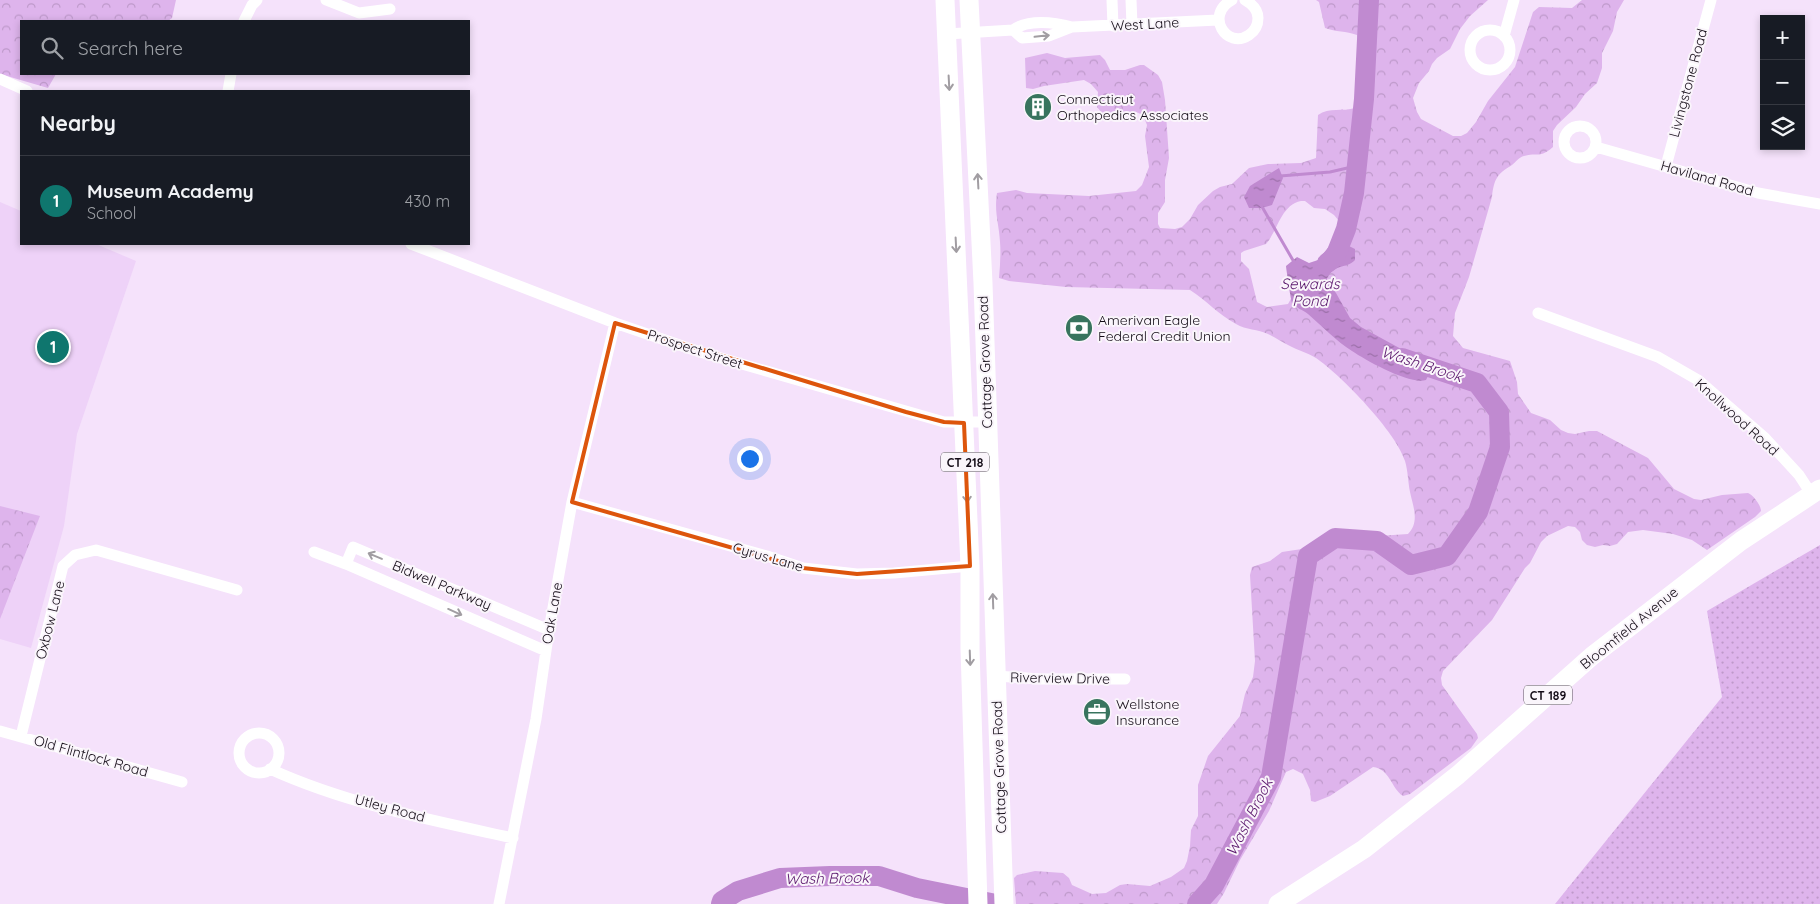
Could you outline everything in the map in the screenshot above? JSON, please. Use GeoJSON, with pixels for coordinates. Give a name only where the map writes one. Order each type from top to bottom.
{"type":"FeatureCollection","features":[{"type":"Feature","properties":{"kind":"main road","name":"Cottage Grove Road"},"geometry":{"type":"LineString","coordinates":[[945,0],[970,566],[970,649],[978,897]]}},
{"type":"Feature","properties":{"kind":"main road","name":"Cottage Grove Road"},"geometry":{"type":"LineString","coordinates":[[969,0],[987,422],[1004,899]]}},
{"type":"Feature","properties":{"kind":"main road","name":"Bloomfield Avenue"},"geometry":{"type":"LineString","coordinates":[[1278,904],[1364,849],[1458,775],[1592,656],[1741,541],[1816,492]]}},
{"type":"Feature","properties":{"kind":"street"},"geometry":{"type":"LineString","coordinates":[[244,20],[252,5],[257,0]]}},
{"type":"Feature","properties":{"kind":"street"},"geometry":{"type":"LineString","coordinates":[[326,0],[359,13],[390,9]]}},
{"type":"Feature","properties":{"kind":"street"},"geometry":{"type":"LineString","coordinates":[[1112,0],[1113,26]]}},
{"type":"Feature","properties":{"kind":"street"},"geometry":{"type":"LineString","coordinates":[[1130,0],[1132,24]]}},
{"type":"Feature","properties":{"kind":"street"},"geometry":{"type":"LineString","coordinates":[[1232,0],[1222,8],[1218,20],[1222,30],[1230,37],[1243,38],[1248,36],[1257,26],[1258,14],[1255,8],[1245,0]]}},
{"type":"Feature","properties":{"kind":"street"},"geometry":{"type":"LineString","coordinates":[[1504,36],[1514,0]]}},
{"type":"Feature","properties":{"kind":"street","name":"Livingstone Road"},"geometry":{"type":"LineString","coordinates":[[1666,166],[1711,0]]}},
{"type":"Feature","properties":{"kind":"street","name":"West Lane"},"geometry":{"type":"LineString","coordinates":[[946,34],[1013,30],[1022,38],[1049,36],[1072,27],[1218,20]]}},
{"type":"Feature","properties":{"kind":"street"},"geometry":{"type":"LineString","coordinates":[[228,90],[231,75]]}},
{"type":"Feature","properties":{"kind":"street"},"geometry":{"type":"LineString","coordinates":[[0,79],[25,90]]}},
{"type":"Feature","properties":{"kind":"street","name":"Haviland Road"},"geometry":{"type":"LineString","coordinates":[[1596,146],[1758,193],[1820,204]]}},
{"type":"Feature","properties":{"kind":"street","name":"Prospect Street"},"geometry":{"type":"LineString","coordinates":[[414,245],[615,323],[700,352],[944,422],[987,422]]}},
{"type":"Feature","properties":{"kind":"street","name":"Knollwood Road"},"geometry":{"type":"LineString","coordinates":[[1538,313],[1658,357],[1698,380],[1765,438],[1816,492]]}},
{"type":"Feature","properties":{"kind":"street","name":"Oak Lane"},"geometry":{"type":"LineString","coordinates":[[498,904],[536,719],[549,630],[572,502],[615,323]]}},
{"type":"Feature","properties":{"kind":"street","name":"Cyrus Lane"},"geometry":{"type":"LineString","coordinates":[[572,502],[767,556],[802,568],[857,574],[894,573],[970,566]]}},
{"type":"Feature","properties":{"kind":"street","name":"Bidwell Parkway"},"geometry":{"type":"LineString","coordinates":[[346,564],[353,547],[549,630]]}},
{"type":"Feature","properties":{"kind":"street","name":"Oxbow Lane"},"geometry":{"type":"LineString","coordinates":[[21,736],[63,566],[75,554],[96,550],[237,590]]}},
{"type":"Feature","properties":{"kind":"street","name":"Bidwell Parkway"},"geometry":{"type":"LineString","coordinates":[[314,552],[346,564],[546,651]]}},
{"type":"Feature","properties":{"kind":"street","name":"Riverview Drive"},"geometry":{"type":"LineString","coordinates":[[996,676],[1040,679],[1125,679]]}},
{"type":"Feature","properties":{"kind":"street","name":"Old Flintlock Road"},"geometry":{"type":"LineString","coordinates":[[0,731],[182,782]]}},
{"type":"Feature","properties":{"kind":"street","name":"Utley Road"},"geometry":{"type":"LineString","coordinates":[[270,769],[295,780],[397,812],[513,838]]}},
{"type":"Feature","properties":{"kind":"highlighted area"},"geometry":{"type":"Polygon","coordinates":[[[615,323],[906,412],[944,422],[964,423],[970,566],[857,574],[803,568],[572,502],[615,323]]]}},
{"type":"Feature","properties":{"kind":"shaded area"},"geometry":{"type":"Polygon","coordinates":[[[0,202],[20,211],[20,245],[98,245],[136,261],[77,434],[64,526],[31,648],[0,639],[0,202]]]}},
{"type":"Feature","properties":{"kind":"green space"},"geometry":{"type":"Polygon","coordinates":[[[0,0],[176,0],[172,18],[169,20],[20,20],[20,75],[55,75],[48,88],[0,74],[0,0]]]}},
{"type":"Feature","properties":{"kind":"green space"},"geometry":{"type":"Polygon","coordinates":[[[1316,0],[1488,0],[1470,16],[1460,29],[1450,49],[1432,64],[1419,83],[1413,98],[1421,119],[1453,136],[1461,136],[1467,133],[1476,122],[1488,101],[1515,67],[1533,12],[1539,7],[1572,8],[1582,0],[1624,0],[1617,12],[1613,31],[1602,53],[1602,68],[1597,83],[1557,125],[1553,131],[1553,147],[1541,154],[1521,157],[1497,178],[1469,277],[1455,313],[1453,336],[1463,348],[1510,361],[1517,382],[1518,394],[1531,413],[1550,420],[1561,430],[1568,433],[1597,431],[1648,458],[1674,489],[1694,499],[1701,500],[1722,495],[1748,493],[1760,506],[1761,511],[1707,550],[1692,540],[1673,534],[1643,530],[1628,532],[1617,544],[1595,547],[1587,545],[1582,540],[1580,532],[1575,527],[1568,526],[1547,536],[1541,542],[1530,563],[1492,620],[1443,671],[1442,685],[1477,734],[1478,738],[1471,748],[1410,794],[1403,796],[1383,771],[1373,767],[1330,796],[1315,802],[1311,801],[1310,790],[1303,774],[1293,769],[1286,772],[1269,811],[1217,904],[1016,904],[1014,878],[1017,875],[1035,871],[1063,873],[1069,878],[1072,885],[1092,894],[1106,893],[1120,885],[1127,884],[1150,886],[1171,877],[1184,868],[1190,846],[1191,830],[1198,816],[1198,785],[1208,756],[1240,716],[1245,694],[1253,677],[1255,661],[1250,575],[1252,567],[1270,561],[1282,552],[1328,545],[1348,534],[1378,536],[1408,534],[1412,529],[1415,519],[1406,465],[1400,449],[1367,405],[1339,377],[1316,358],[1268,334],[1236,324],[1190,290],[1066,287],[1009,281],[999,278],[1000,251],[996,212],[997,193],[1016,190],[1027,193],[1089,196],[1136,191],[1142,185],[1149,167],[1145,136],[1147,125],[1143,115],[1136,112],[1102,113],[1097,107],[1098,92],[1091,84],[1084,80],[1033,89],[1026,88],[1025,58],[1047,53],[1065,58],[1100,55],[1110,70],[1125,70],[1144,65],[1158,75],[1162,82],[1165,100],[1169,158],[1165,180],[1165,202],[1158,213],[1158,224],[1160,228],[1175,229],[1182,227],[1190,219],[1198,205],[1213,191],[1232,184],[1249,168],[1268,164],[1301,163],[1316,158],[1318,115],[1331,110],[1355,108],[1359,59],[1357,35],[1325,28],[1319,2],[1316,0]],[[1305,201],[1294,203],[1289,207],[1266,244],[1241,253],[1241,261],[1249,269],[1257,302],[1267,307],[1288,304],[1310,265],[1334,250],[1344,227],[1334,215],[1325,209],[1314,208],[1305,201]]]}},
{"type":"Feature","properties":{"kind":"green space"},"geometry":{"type":"Polygon","coordinates":[[[0,506],[40,516],[0,619],[0,506]]]}},
{"type":"Feature","properties":{"kind":"green space"},"geometry":{"type":"Polygon","coordinates":[[[1820,545],[1820,904],[1555,904],[1722,697],[1707,611],[1820,545]]]}},
{"type":"Feature","properties":{"kind":"water"},"geometry":{"type":"Polygon","coordinates":[[[1279,168],[1283,178],[1272,205],[1262,208],[1249,208],[1244,197],[1250,186],[1279,168]]]}},
{"type":"Feature","properties":{"kind":"water","name":"Sewards Pond"},"geometry":{"type":"Polygon","coordinates":[[[1335,239],[1355,249],[1355,260],[1348,265],[1334,270],[1327,278],[1327,282],[1336,293],[1350,318],[1361,327],[1424,359],[1430,372],[1426,380],[1419,381],[1400,376],[1352,351],[1292,303],[1286,266],[1297,257],[1309,263],[1318,260],[1335,239]]]}},
{"type":"Feature","properties":{"kind":"waterway","name":"Wash Brook"},"geometry":{"type":"LineString","coordinates":[[1327,263],[1335,257],[1346,229],[1354,193],[1364,99],[1369,0]]}},
{"type":"Feature","properties":{"kind":"waterway"},"geometry":{"type":"LineString","coordinates":[[1280,176],[1330,172],[1356,166]]}},
{"type":"Feature","properties":{"kind":"waterway"},"geometry":{"type":"LineString","coordinates":[[1261,205],[1294,262]]}},
{"type":"Feature","properties":{"kind":"waterway","name":"Wash Brook"},"geometry":{"type":"LineString","coordinates":[[1197,904],[1214,885],[1271,777],[1308,556],[1335,538],[1377,541],[1411,565],[1447,556],[1478,512],[1500,447],[1499,412],[1477,383],[1402,358]]}},
{"type":"Feature","properties":{"kind":"waterway","name":"Wash Brook"},"geometry":{"type":"LineString","coordinates":[[721,904],[722,901],[738,891],[780,878],[830,876],[879,876],[917,888],[996,904]]}},
{"type":"Feature","properties":{"kind":"place","name":"Connecticut Orthopedics Associates"},"geometry":{"type":"Point","coordinates":[1038,107]}},
{"type":"Feature","properties":{"kind":"place","name":"Amerivan Eagle Federal Credit Union"},"geometry":{"type":"Point","coordinates":[1079,328]}},
{"type":"Feature","properties":{"kind":"place","name":"Museum Academy"},"geometry":{"type":"Point","coordinates":[53,347]}},
{"type":"Feature","properties":{"kind":"place","name":"Wellstone Insurance"},"geometry":{"type":"Point","coordinates":[1097,712]}}]}
